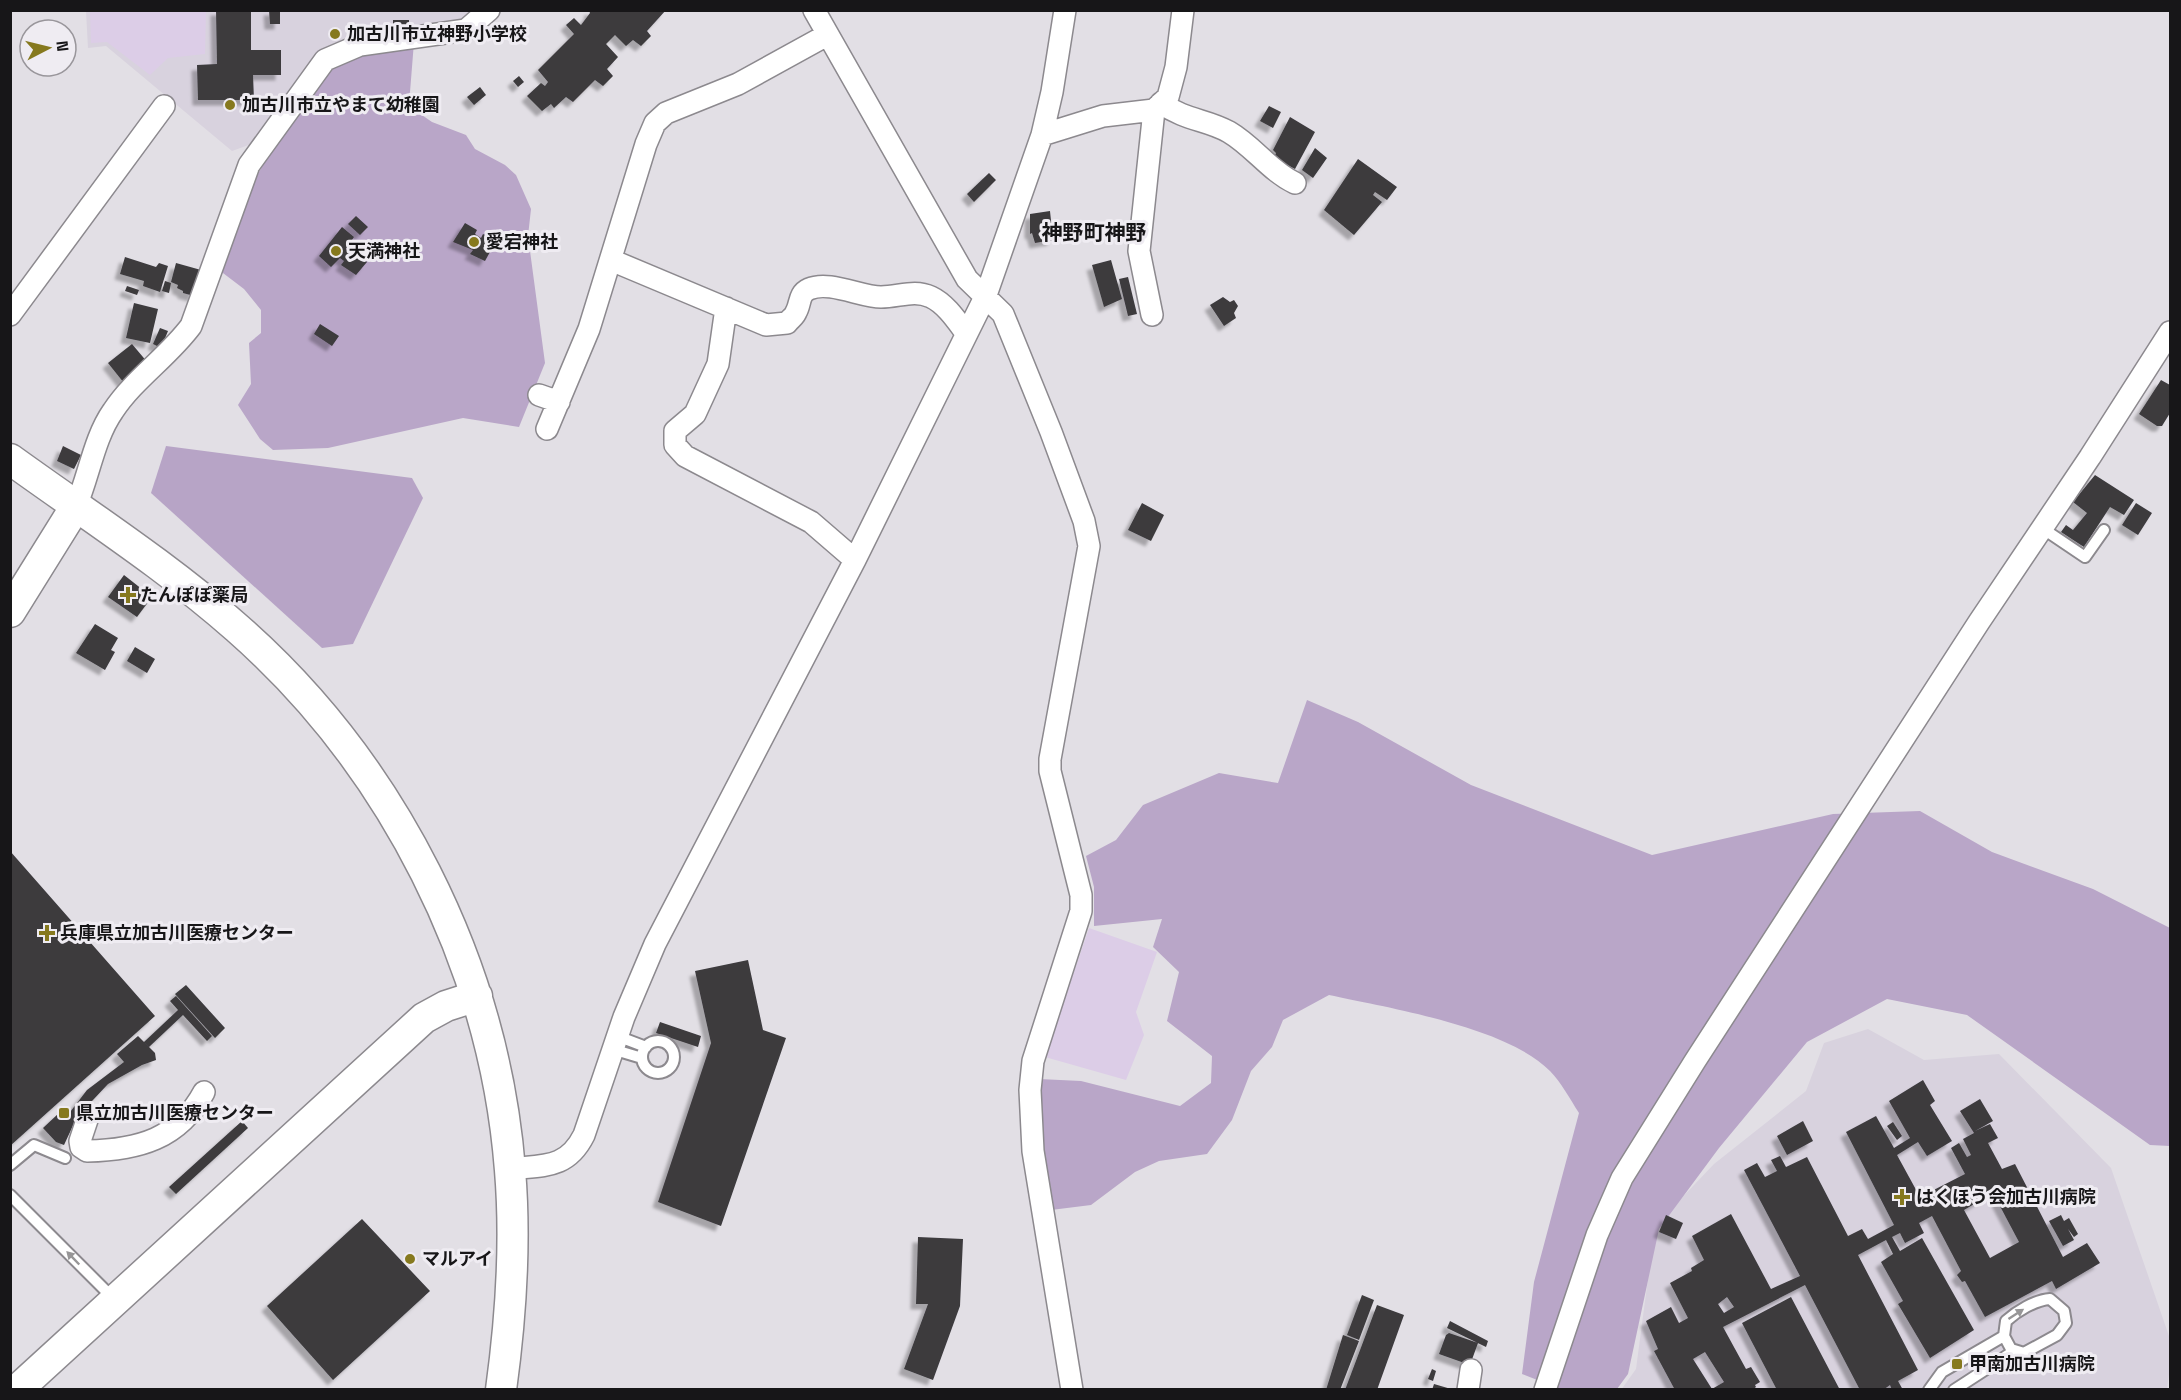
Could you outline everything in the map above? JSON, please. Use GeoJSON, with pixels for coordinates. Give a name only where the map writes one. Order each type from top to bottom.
{"type":"FeatureCollection","features":[{"type":"Feature","properties":{"kind":"street"},"geometry":{"type":"LineString","coordinates":[[11,610],[76,506],[111,414],[125,394],[175,348],[191,326],[249,165],[325,60],[360,45],[466,30],[489,10]]}},
{"type":"Feature","properties":{"kind":"street"},"geometry":{"type":"LineString","coordinates":[[814,10],[967,279],[1003,314],[1056,443],[1084,521],[1089,546],[1050,759],[1050,771],[1081,895],[1081,911],[1033,1061],[1030,1090],[1033,1151],[1071,1389]]}},
{"type":"Feature","properties":{"kind":"street"},"geometry":{"type":"LineString","coordinates":[[510,1169],[563,1161],[578,1146],[615,1042],[655,944],[855,560],[986,295],[1042,135],[1052,92],[1065,10]]}},
{"type":"Feature","properties":{"kind":"street"},"geometry":{"type":"LineString","coordinates":[[1042,135],[1103,116],[1157,106],[1168,97],[1176,67],[1183,10]]}},
{"type":"Feature","properties":{"kind":"street"},"geometry":{"type":"LineString","coordinates":[[547,429],[549,399],[590,329],[655,123],[666,113],[738,84],[827,34]]}},
{"type":"Feature","properties":{"kind":"street"},"geometry":{"type":"LineString","coordinates":[[10,315],[164,106]]}},
{"type":"Feature","properties":{"kind":"street"},"geometry":{"type":"LineString","coordinates":[[1157,106],[1178,116],[1226,131],[1245,143],[1282,177],[1295,183]]}},
{"type":"Feature","properties":{"kind":"street"},"geometry":{"type":"LineString","coordinates":[[1152,315],[1139,251],[1157,106]]}},
{"type":"Feature","properties":{"kind":"street"},"geometry":{"type":"LineString","coordinates":[[610,260],[766,325],[787,322],[796,312],[800,297],[809,289],[854,290],[878,297],[913,292],[932,298],[952,315],[966,333]]}},
{"type":"Feature","properties":{"kind":"street"},"geometry":{"type":"LineString","coordinates":[[726,308],[718,364],[695,414],[675,431],[675,445],[685,456],[811,522],[855,560]]}},
{"type":"Feature","properties":{"kind":"street"},"geometry":{"type":"LineString","coordinates":[[1545,1389],[1597,1234],[1622,1178],[1978,622],[2170,332]]}},
{"type":"Feature","properties":{"kind":"street"},"geometry":{"type":"LineString","coordinates":[[10,459],[237,628],[284,673],[325,719],[365,772],[416,854],[440,901],[477,996],[497,1077],[510,1169],[512,1262],[501,1389]]}},
{"type":"Feature","properties":{"kind":"street"},"geometry":{"type":"LineString","coordinates":[[17,1389],[424,1018],[436,1010],[477,996]]}},
{"type":"Feature","properties":{"kind":"street"},"geometry":{"type":"LineString","coordinates":[[88,1117],[80,1141],[81,1147],[87,1151],[146,1143],[166,1136],[191,1115],[204,1092]]}},
{"type":"Feature","properties":{"kind":"lane"},"geometry":{"type":"LineString","coordinates":[[2042,528],[2085,557],[2104,530]]}},
{"type":"Feature","properties":{"kind":"lane"},"geometry":{"type":"LineString","coordinates":[[657,1041],[663,1042],[669,1045],[674,1056],[674,1063],[665,1072],[651,1077],[642,1058],[615,1042],[646,1047],[657,1041]]}},
{"type":"Feature","properties":{"kind":"lane"},"geometry":{"type":"LineString","coordinates":[[642,1058],[646,1047]]}},
{"type":"Feature","properties":{"kind":"lane"},"geometry":{"type":"LineString","coordinates":[[10,1165],[34,1145],[65,1158]]}},
{"type":"Feature","properties":{"kind":"lane"},"geometry":{"type":"LineString","coordinates":[[10,1195],[114,1300]]}},
{"type":"Feature","properties":{"kind":"lane"},"geometry":{"type":"LineString","coordinates":[[1954,1389],[2014,1351],[2024,1353],[2057,1335],[2066,1323],[2064,1311],[2050,1299],[2042,1299],[2006,1321],[2004,1336],[2014,1351]]}},
{"type":"Feature","properties":{"kind":"lane"},"geometry":{"type":"LineString","coordinates":[[1929,1389],[1941,1372],[2004,1336]]}},
{"type":"Feature","properties":{"kind":"shaded area","name":"加古川市立やまて幼稚園"},"geometry":{"type":"Polygon","coordinates":[[[86,11],[480,11],[448,28],[340,41],[323,56],[254,143],[232,151],[106,46],[88,48],[86,11]]]}},
{"type":"Feature","properties":{"kind":"shaded area"},"geometry":{"type":"Polygon","coordinates":[[[90,11],[206,11],[205,54],[168,58],[150,75],[107,42],[91,43],[90,11]]]}},
{"type":"Feature","properties":{"kind":"shaded area"},"geometry":{"type":"Polygon","coordinates":[[[414,42],[410,92],[416,111],[432,122],[466,135],[475,149],[505,165],[516,175],[531,209],[528,236],[545,363],[519,427],[463,418],[328,448],[273,450],[260,439],[238,405],[251,384],[249,343],[261,333],[261,310],[244,289],[219,270],[233,228],[245,198],[260,171],[336,57],[414,42]]]}},
{"type":"Feature","properties":{"kind":"shaded area"},"geometry":{"type":"Polygon","coordinates":[[[166,446],[412,478],[423,498],[353,644],[322,648],[151,493],[166,446]]]}},
{"type":"Feature","properties":{"kind":"shaded area"},"geometry":{"type":"Polygon","coordinates":[[[1307,700],[1358,722],[1471,785],[1652,855],[1833,814],[1920,811],[1992,852],[2093,889],[2170,928],[2170,1146],[2150,1145],[1967,1015],[1887,999],[1807,1042],[1719,1148],[1659,1229],[1628,1374],[1617,1389],[1549,1389],[1550,1385],[1522,1374],[1534,1282],[1579,1113],[1562,1085],[1550,1071],[1531,1056],[1506,1042],[1446,1021],[1329,995],[1283,1020],[1272,1047],[1251,1071],[1232,1120],[1207,1154],[1159,1161],[1135,1172],[1091,1205],[1051,1210],[1044,1169],[1039,1079],[1081,1081],[1180,1106],[1211,1083],[1212,1056],[1167,1021],[1179,972],[1153,947],[1162,919],[1094,926],[1094,887],[1086,856],[1116,840],[1143,805],[1219,773],[1278,783],[1307,700]]]}},
{"type":"Feature","properties":{"kind":"shaded area"},"geometry":{"type":"Polygon","coordinates":[[[1089,928],[1157,952],[1136,1012],[1144,1035],[1126,1080],[1045,1057],[1089,928]]]}},
{"type":"Feature","properties":{"kind":"shaded area","name":"はくほう会加古川病院"},"geometry":{"type":"Polygon","coordinates":[[[1868,1029],[1924,1060],[1999,1054],[2111,1168],[2170,1339],[2167,1389],[1621,1390],[1636,1369],[1655,1226],[1714,1164],[1806,1091],[1824,1043],[1868,1029]]]}},
{"type":"Feature","properties":{"kind":"building"},"geometry":{"type":"Polygon","coordinates":[[[216,10],[251,10],[251,50],[281,50],[281,75],[253,75],[254,100],[198,100],[197,65],[217,64],[216,10]]]}},
{"type":"Feature","properties":{"kind":"building"},"geometry":{"type":"Polygon","coordinates":[[[269,10],[280,10],[280,24],[270,24],[269,10]]]}},
{"type":"Feature","properties":{"kind":"building"},"geometry":{"type":"Polygon","coordinates":[[[589,10],[666,10],[647,31],[651,36],[641,46],[633,40],[626,46],[615,35],[606,44],[618,57],[607,69],[613,76],[603,86],[595,80],[573,102],[566,97],[554,108],[551,104],[542,111],[527,96],[541,83],[545,86],[548,82],[538,70],[574,34],[566,25],[574,18],[581,25],[590,13],[589,10]]]}},
{"type":"Feature","properties":{"kind":"building"},"geometry":{"type":"Polygon","coordinates":[[[393,20],[409,20],[409,25],[393,27],[393,20]]]}},
{"type":"Feature","properties":{"kind":"building"},"geometry":{"type":"Polygon","coordinates":[[[519,76],[524,82],[518,87],[513,81],[519,76]]]}},
{"type":"Feature","properties":{"kind":"building"},"geometry":{"type":"Polygon","coordinates":[[[480,87],[486,95],[474,105],[467,97],[480,87]]]}},
{"type":"Feature","properties":{"kind":"building"},"geometry":{"type":"Polygon","coordinates":[[[1269,106],[1281,112],[1273,128],[1260,121],[1269,106]]]}},
{"type":"Feature","properties":{"kind":"building"},"geometry":{"type":"Polygon","coordinates":[[[1290,117],[1315,132],[1295,169],[1274,158],[1276,153],[1273,150],[1290,117]]]}},
{"type":"Feature","properties":{"kind":"building"},"geometry":{"type":"Polygon","coordinates":[[[1315,148],[1327,158],[1313,178],[1302,170],[1315,148]]]}},
{"type":"Feature","properties":{"kind":"building"},"geometry":{"type":"Polygon","coordinates":[[[1358,159],[1397,187],[1387,200],[1375,192],[1373,195],[1382,202],[1354,235],[1324,210],[1358,159]]]}},
{"type":"Feature","properties":{"kind":"building"},"geometry":{"type":"Polygon","coordinates":[[[989,173],[996,180],[974,202],[967,194],[989,173]]]}},
{"type":"Feature","properties":{"kind":"building"},"geometry":{"type":"Polygon","coordinates":[[[1050,211],[1053,240],[1035,243],[1032,233],[1030,234],[1030,214],[1050,211]]]}},
{"type":"Feature","properties":{"kind":"building"},"geometry":{"type":"Polygon","coordinates":[[[356,216],[368,227],[360,235],[348,224],[356,216]]]}},
{"type":"Feature","properties":{"kind":"building","name":"愛宕神社"},"geometry":{"type":"Polygon","coordinates":[[[465,223],[477,230],[475,234],[481,238],[483,234],[496,241],[485,261],[470,254],[473,250],[453,242],[465,223]]]}},
{"type":"Feature","properties":{"kind":"building","name":"天満神社"},"geometry":{"type":"Polygon","coordinates":[[[342,227],[354,237],[346,249],[350,252],[352,250],[367,262],[356,275],[341,265],[344,261],[340,258],[331,267],[319,256],[342,227]]]}},
{"type":"Feature","properties":{"kind":"building"},"geometry":{"type":"Polygon","coordinates":[[[125,257],[156,267],[159,263],[168,266],[160,292],[143,286],[144,281],[120,274],[125,257]]]}},
{"type":"Feature","properties":{"kind":"building"},"geometry":{"type":"Polygon","coordinates":[[[1111,260],[1122,299],[1104,307],[1092,265],[1111,260]]]}},
{"type":"Feature","properties":{"kind":"building"},"geometry":{"type":"Polygon","coordinates":[[[176,263],[201,270],[194,296],[183,293],[177,288],[178,285],[171,282],[176,263]]]}},
{"type":"Feature","properties":{"kind":"building"},"geometry":{"type":"Polygon","coordinates":[[[1128,277],[1137,314],[1128,316],[1119,279],[1128,277]]]}},
{"type":"Feature","properties":{"kind":"building"},"geometry":{"type":"Polygon","coordinates":[[[165,281],[171,283],[169,293],[162,291],[165,281]]]}},
{"type":"Feature","properties":{"kind":"building"},"geometry":{"type":"Polygon","coordinates":[[[127,286],[139,290],[137,295],[125,291],[127,286]]]}},
{"type":"Feature","properties":{"kind":"building"},"geometry":{"type":"Polygon","coordinates":[[[1223,297],[1230,302],[1234,300],[1238,306],[1234,313],[1236,318],[1224,326],[1210,305],[1223,297]]]}},
{"type":"Feature","properties":{"kind":"building"},"geometry":{"type":"Polygon","coordinates":[[[134,303],[158,309],[150,343],[126,338],[134,303]]]}},
{"type":"Feature","properties":{"kind":"building"},"geometry":{"type":"Polygon","coordinates":[[[320,324],[339,336],[332,346],[314,334],[320,324]]]}},
{"type":"Feature","properties":{"kind":"building"},"geometry":{"type":"Polygon","coordinates":[[[160,328],[168,331],[161,348],[153,344],[160,328]]]}},
{"type":"Feature","properties":{"kind":"building"},"geometry":{"type":"Polygon","coordinates":[[[132,344],[148,363],[124,383],[108,363],[132,344]]]}},
{"type":"Feature","properties":{"kind":"building"},"geometry":{"type":"Polygon","coordinates":[[[2161,380],[2170,385],[2170,413],[2162,426],[2157,426],[2139,414],[2161,380]]]}},
{"type":"Feature","properties":{"kind":"building"},"geometry":{"type":"Polygon","coordinates":[[[63,446],[81,455],[74,469],[57,461],[63,446]]]}},
{"type":"Feature","properties":{"kind":"building"},"geometry":{"type":"Polygon","coordinates":[[[2095,475],[2134,500],[2124,515],[2110,507],[2084,547],[2061,532],[2066,525],[2073,530],[2087,513],[2073,502],[2095,475]]]}},
{"type":"Feature","properties":{"kind":"building"},"geometry":{"type":"Polygon","coordinates":[[[1142,503],[1164,515],[1151,541],[1128,530],[1142,503]]]}},
{"type":"Feature","properties":{"kind":"building"},"geometry":{"type":"Polygon","coordinates":[[[2136,503],[2152,513],[2138,535],[2122,525],[2136,503]]]}},
{"type":"Feature","properties":{"kind":"building"},"geometry":{"type":"Polygon","coordinates":[[[124,575],[152,597],[137,617],[108,597],[124,575]]]}},
{"type":"Feature","properties":{"kind":"building"},"geometry":{"type":"Polygon","coordinates":[[[95,624],[118,638],[111,650],[115,652],[105,670],[76,653],[95,624]]]}},
{"type":"Feature","properties":{"kind":"building"},"geometry":{"type":"Polygon","coordinates":[[[135,647],[155,659],[147,673],[127,661],[135,647]]]}},
{"type":"Feature","properties":{"kind":"building","name":"兵庫県立加古川医療センター"},"geometry":{"type":"Polygon","coordinates":[[[10,851],[155,1016],[10,1146],[10,851]]]}},
{"type":"Feature","properties":{"kind":"building"},"geometry":{"type":"Polygon","coordinates":[[[748,960],[763,1030],[786,1038],[721,1226],[658,1202],[711,1043],[695,971],[748,960]]]}},
{"type":"Feature","properties":{"kind":"building"},"geometry":{"type":"Polygon","coordinates":[[[186,985],[225,1028],[215,1038],[175,994],[186,985]]]}},
{"type":"Feature","properties":{"kind":"building"},"geometry":{"type":"Polygon","coordinates":[[[176,996],[212,1036],[207,1041],[183,1015],[149,1047],[144,1042],[178,1010],[170,1001],[176,996]]]}},
{"type":"Feature","properties":{"kind":"building"},"geometry":{"type":"Polygon","coordinates":[[[660,1022],[701,1036],[698,1047],[656,1033],[660,1022]]]}},
{"type":"Feature","properties":{"kind":"building"},"geometry":{"type":"Polygon","coordinates":[[[138,1036],[155,1053],[156,1060],[108,1084],[77,1117],[64,1145],[56,1142],[43,1128],[59,1113],[64,1120],[87,1090],[124,1062],[117,1054],[138,1036]]]}},
{"type":"Feature","properties":{"kind":"building"},"geometry":{"type":"Polygon","coordinates":[[[1923,1080],[1935,1101],[1930,1105],[1952,1141],[1927,1156],[1918,1142],[1897,1155],[1920,1197],[1965,1174],[1951,1148],[1959,1143],[1967,1157],[1971,1155],[1963,1139],[1974,1133],[1960,1111],[1980,1099],[1993,1121],[1975,1131],[1990,1124],[1998,1138],[1988,1143],[2002,1169],[2015,1164],[2063,1257],[2087,1243],[2100,1263],[2056,1289],[2052,1281],[1985,1317],[1965,1281],[1962,1282],[1957,1275],[1961,1271],[1932,1216],[1919,1223],[1924,1233],[1905,1243],[1900,1233],[1892,1237],[1900,1251],[1922,1238],[1974,1330],[1930,1358],[1898,1304],[1903,1301],[1881,1262],[1893,1254],[1886,1240],[1858,1255],[1918,1370],[1898,1381],[1903,1390],[1892,1390],[1890,1385],[1883,1390],[1860,1390],[1805,1285],[1723,1327],[1746,1369],[1751,1367],[1760,1382],[1755,1385],[1756,1387],[1752,1390],[1675,1390],[1654,1351],[1658,1349],[1646,1321],[1671,1307],[1679,1323],[1688,1318],[1670,1283],[1692,1271],[1691,1268],[1704,1260],[1692,1236],[1731,1214],[1771,1289],[1800,1276],[1744,1170],[1757,1163],[1765,1177],[1777,1171],[1771,1160],[1780,1156],[1786,1167],[1807,1157],[1848,1236],[1862,1229],[1868,1239],[1894,1225],[1846,1132],[1876,1116],[1894,1148],[1910,1138],[1889,1101],[1923,1080]],[[1993,1193],[1964,1210],[1990,1258],[2019,1242],[1993,1193]],[[1727,1297],[1718,1304],[1724,1313],[1734,1307],[1727,1297]],[[1705,1352],[1693,1359],[1712,1389],[1724,1382],[1705,1352]]]}},
{"type":"Feature","properties":{"kind":"building"},"geometry":{"type":"Polygon","coordinates":[[[242,1121],[248,1128],[176,1194],[169,1187],[242,1121]]]}},
{"type":"Feature","properties":{"kind":"building"},"geometry":{"type":"Polygon","coordinates":[[[1803,1121],[1813,1141],[1787,1155],[1777,1136],[1803,1121]]]}},
{"type":"Feature","properties":{"kind":"building"},"geometry":{"type":"Polygon","coordinates":[[[1893,1122],[1902,1136],[1897,1140],[1887,1126],[1893,1122]]]}},
{"type":"Feature","properties":{"kind":"building"},"geometry":{"type":"Polygon","coordinates":[[[1666,1215],[1683,1223],[1676,1239],[1659,1232],[1666,1215]]]}},
{"type":"Feature","properties":{"kind":"building"},"geometry":{"type":"Polygon","coordinates":[[[2061,1215],[2064,1221],[2069,1218],[2078,1234],[2074,1237],[2068,1229],[2074,1240],[2063,1246],[2049,1221],[2061,1215]]]}},
{"type":"Feature","properties":{"kind":"building"},"geometry":{"type":"Polygon","coordinates":[[[362,1219],[430,1291],[333,1380],[267,1306],[362,1219]]]}},
{"type":"Feature","properties":{"kind":"building"},"geometry":{"type":"Polygon","coordinates":[[[918,1237],[963,1239],[960,1306],[933,1380],[904,1369],[928,1304],[916,1304],[918,1237]]]}},
{"type":"Feature","properties":{"kind":"building"},"geometry":{"type":"Polygon","coordinates":[[[1362,1295],[1374,1300],[1359,1340],[1347,1335],[1362,1295]]]}},
{"type":"Feature","properties":{"kind":"building"},"geometry":{"type":"Polygon","coordinates":[[[1791,1297],[1840,1390],[1777,1390],[1742,1323],[1791,1297]]]}},
{"type":"Feature","properties":{"kind":"building"},"geometry":{"type":"Polygon","coordinates":[[[1377,1305],[1404,1315],[1377,1390],[1345,1390],[1377,1305]]]}},
{"type":"Feature","properties":{"kind":"building"},"geometry":{"type":"Polygon","coordinates":[[[1450,1321],[1488,1341],[1486,1347],[1447,1328],[1450,1321]]]}},
{"type":"Feature","properties":{"kind":"building"},"geometry":{"type":"Polygon","coordinates":[[[1449,1333],[1478,1343],[1470,1365],[1439,1354],[1446,1335],[1449,1333]]]}},
{"type":"Feature","properties":{"kind":"building"},"geometry":{"type":"Polygon","coordinates":[[[1343,1335],[1359,1341],[1340,1390],[1326,1390],[1343,1335]]]}},
{"type":"Feature","properties":{"kind":"building"},"geometry":{"type":"Polygon","coordinates":[[[1432,1369],[1436,1371],[1433,1381],[1428,1379],[1432,1369]]]}},
{"type":"Feature","properties":{"kind":"building"},"geometry":{"type":"Polygon","coordinates":[[[1434,1384],[1451,1389],[1451,1390],[1432,1390],[1434,1384]]]}},
{"type":"Feature","properties":{"kind":"place","name":"加古川市立神野小学校"},"geometry":{"type":"Point","coordinates":[335,34]}},
{"type":"Feature","properties":{"kind":"place","name":"加古川市立やまて幼稚園"},"geometry":{"type":"Point","coordinates":[230,105]}},
{"type":"Feature","properties":{"kind":"place","name":"愛宕神社"},"geometry":{"type":"Point","coordinates":[474,242]}},
{"type":"Feature","properties":{"kind":"place","name":"天満神社"},"geometry":{"type":"Point","coordinates":[336,251]}},
{"type":"Feature","properties":{"kind":"place","name":"たんぽぽ薬局"},"geometry":{"type":"Point","coordinates":[128,595]}},
{"type":"Feature","properties":{"kind":"place","name":"兵庫県立加古川医療センター"},"geometry":{"type":"Point","coordinates":[47,933]}},
{"type":"Feature","properties":{"kind":"place","name":"県立加古川医療センター"},"geometry":{"type":"Point","coordinates":[64,1113]}},
{"type":"Feature","properties":{"kind":"place","name":"はくほう会加古川病院"},"geometry":{"type":"Point","coordinates":[1902,1197]}},
{"type":"Feature","properties":{"kind":"place","name":"マルアイ"},"geometry":{"type":"Point","coordinates":[410,1259]}},
{"type":"Feature","properties":{"kind":"place","name":"甲南加古川病院"},"geometry":{"type":"Point","coordinates":[1957,1364]}},
{"type":"Feature","properties":{"kind":"district","name":"神野町神野"},"geometry":{"type":"Point","coordinates":[1094,233]}}]}
